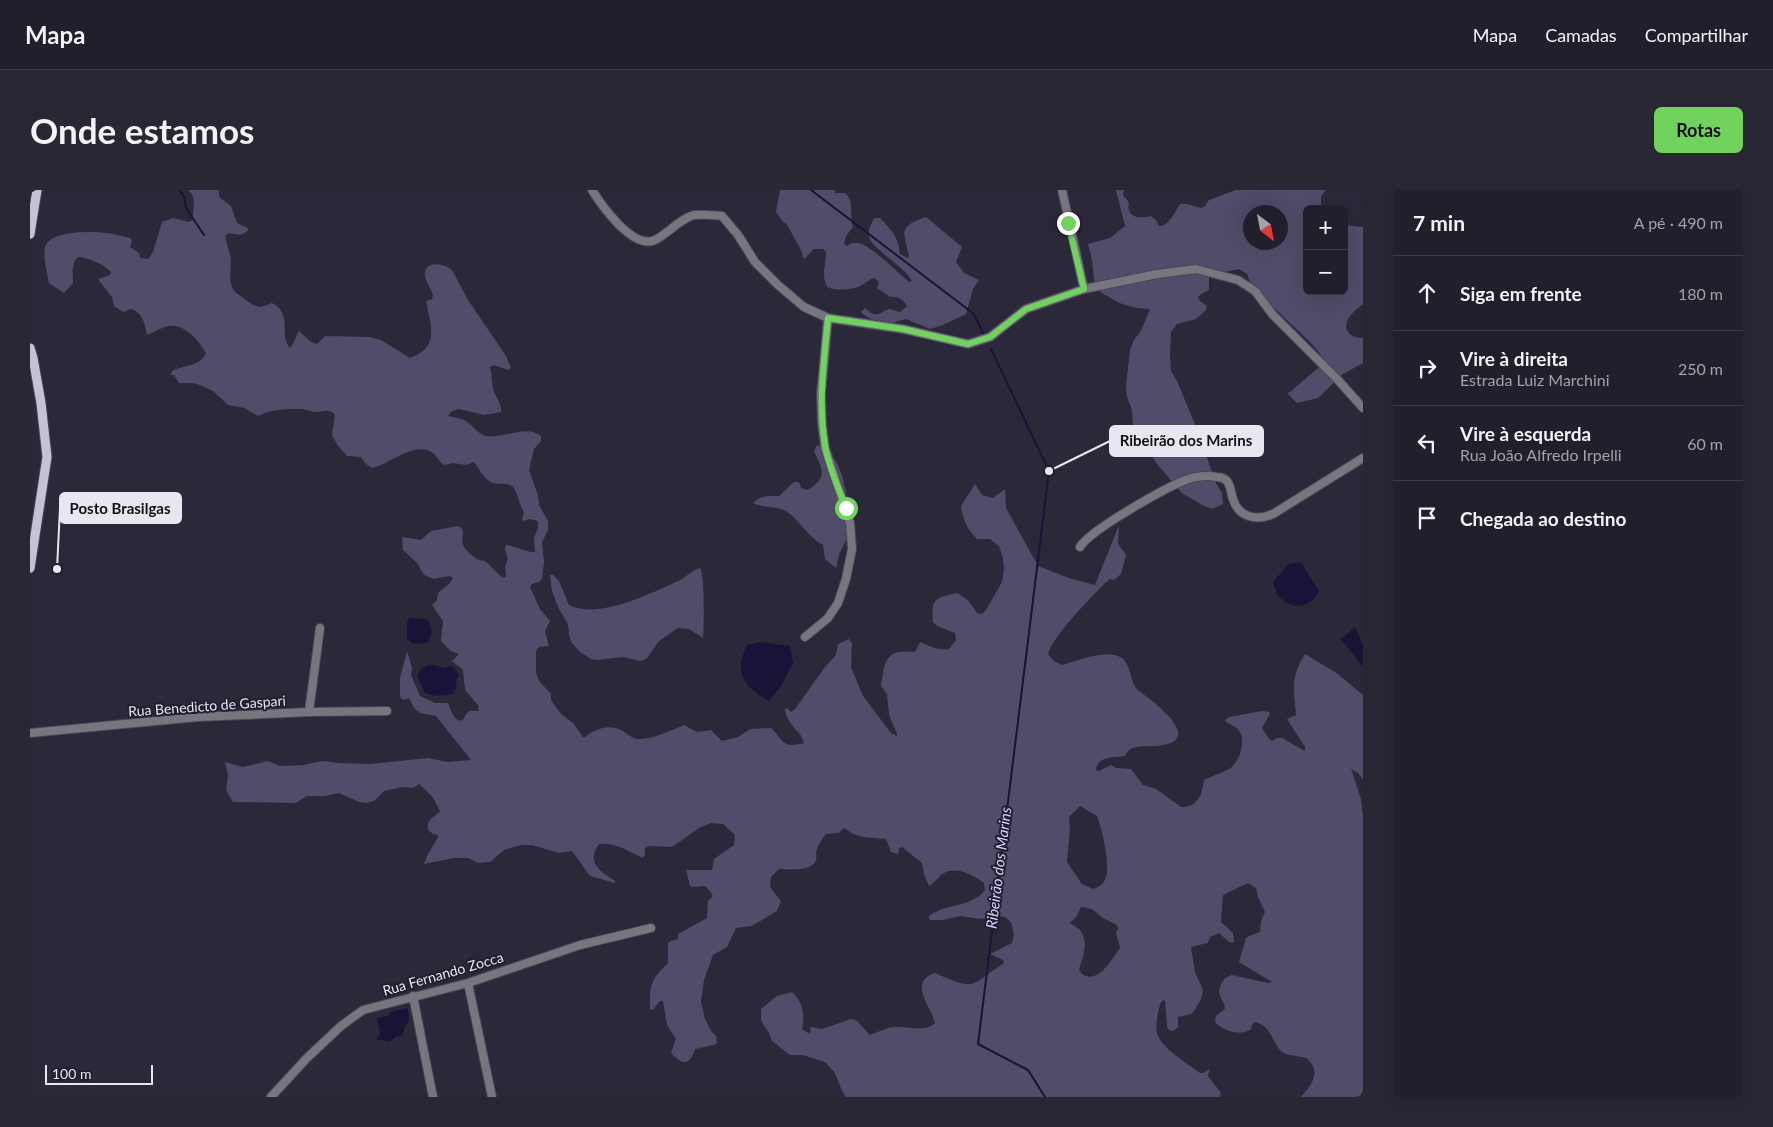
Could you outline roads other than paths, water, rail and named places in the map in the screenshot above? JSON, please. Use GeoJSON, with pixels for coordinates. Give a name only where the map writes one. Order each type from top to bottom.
{"type":"FeatureCollection","features":[{"type":"Feature","properties":{"kind":"main road"},"geometry":{"type":"LineString","coordinates":[[30,234],[38,190]]}},
{"type":"Feature","properties":{"kind":"main road"},"geometry":{"type":"LineString","coordinates":[[30,348],[41,403],[48,457],[30,568]]}},
{"type":"Feature","properties":{"kind":"street"},"geometry":{"type":"LineString","coordinates":[[592,190],[604,208],[632,236],[644,241],[654,240],[691,216],[722,216],[738,235],[754,262],[769,274],[778,286],[804,307],[828,318],[903,329],[968,344],[990,337],[1026,309],[1084,289],[1157,274],[1196,269],[1238,280],[1254,291],[1363,408]]}},
{"type":"Feature","properties":{"kind":"street"},"geometry":{"type":"LineString","coordinates":[[1062,190],[1084,289]]}},
{"type":"Feature","properties":{"kind":"street"},"geometry":{"type":"LineString","coordinates":[[805,637],[828,618],[838,603],[846,579],[852,549],[850,523],[825,448],[822,424],[821,394],[828,318]]}},
{"type":"Feature","properties":{"kind":"street"},"geometry":{"type":"LineString","coordinates":[[1080,547],[1088,537],[1149,499],[1190,479],[1200,476],[1223,478],[1229,485],[1239,510],[1244,515],[1260,518],[1273,514],[1363,458]]}},
{"type":"Feature","properties":{"kind":"street"},"geometry":{"type":"LineString","coordinates":[[309,712],[320,628]]}},
{"type":"Feature","properties":{"kind":"street","name":"Rua Benedicto de Gaspari"},"geometry":{"type":"LineString","coordinates":[[30,733],[198,718],[309,712],[387,711]]}},
{"type":"Feature","properties":{"kind":"street","name":"Rua Fernando Zocca"},"geometry":{"type":"LineString","coordinates":[[271,1097],[306,1058],[341,1026],[363,1010],[468,983],[580,944],[652,928]]}},
{"type":"Feature","properties":{"kind":"street"},"geometry":{"type":"LineString","coordinates":[[468,983],[492,1097]]}},
{"type":"Feature","properties":{"kind":"street"},"geometry":{"type":"LineString","coordinates":[[413,996],[433,1097]]}},
{"type":"Feature","properties":{"kind":"waterway","name":"Ribeirão dos Marins"},"geometry":{"type":"LineString","coordinates":[[179,190],[184,196],[186,208],[204,235]]}},
{"type":"Feature","properties":{"kind":"waterway","name":"Ribeirão dos Marins"},"geometry":{"type":"LineString","coordinates":[[811,190],[974,314],[985,337]]}},
{"type":"Feature","properties":{"kind":"waterway","name":"Ribeirão dos Marins"},"geometry":{"type":"LineString","coordinates":[[991,349],[1049,471],[978,1044],[1028,1070],[1045,1097]]}},
{"type":"Feature","properties":{"kind":"place","name":"Ribeirão dos Marins"},"geometry":{"type":"Point","coordinates":[1049,471]}},
{"type":"Feature","properties":{"kind":"place","name":"Posto Brasilgas"},"geometry":{"type":"Point","coordinates":[57,569]}}]}
